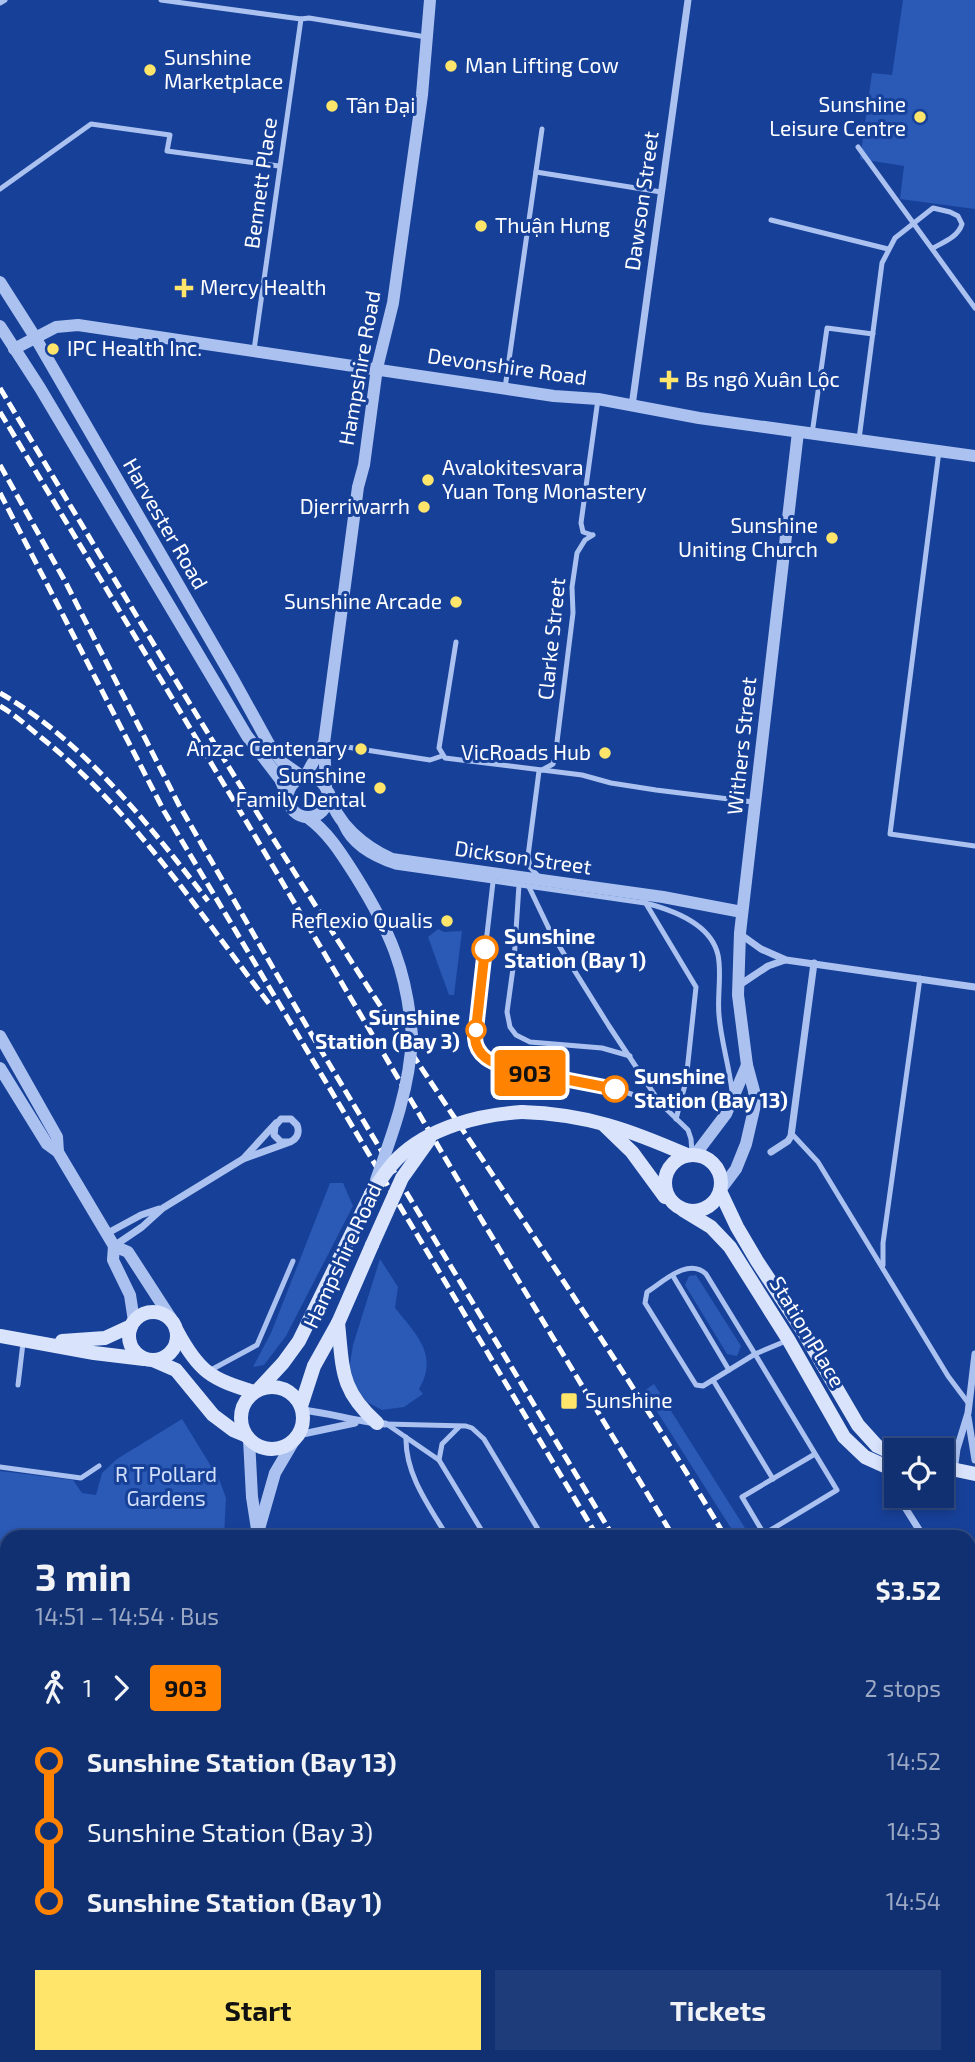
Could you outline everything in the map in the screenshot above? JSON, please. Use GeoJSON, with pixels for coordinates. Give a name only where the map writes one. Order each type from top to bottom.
{"type":"FeatureCollection","features":[{"type":"Feature","properties":{"kind":"main road","name":"Hampshire Road"},"geometry":{"type":"LineString","coordinates":[[256,1391],[283,1363],[299,1340],[371,1194],[397,1159],[438,1132],[482,1118],[522,1112],[567,1115],[631,1131],[691,1155]]}},
{"type":"Feature","properties":{"kind":"main road"},"geometry":{"type":"LineString","coordinates":[[600,1122],[632,1152],[662,1192],[678,1207],[694,1212],[706,1209],[715,1201],[721,1190],[721,1179],[716,1166],[704,1157],[691,1155],[674,1162],[666,1174],[665,1188],[678,1207]]}},
{"type":"Feature","properties":{"kind":"main road","name":"Hampshire Road"},"geometry":{"type":"LineString","coordinates":[[302,1408],[314,1366],[338,1324],[402,1178],[438,1132]]}},
{"type":"Feature","properties":{"kind":"main road","name":"Station Place"},"geometry":{"type":"LineString","coordinates":[[721,1190],[737,1227],[757,1261],[803,1331],[867,1438],[884,1449]]}},
{"type":"Feature","properties":{"kind":"main road","name":"Station Place"},"geometry":{"type":"LineString","coordinates":[[678,1207],[711,1227],[730,1247],[788,1339],[844,1437],[865,1457],[884,1466]]}},
{"type":"Feature","properties":{"kind":"main road"},"geometry":{"type":"LineString","coordinates":[[43,1343],[105,1338],[141,1315],[154,1312],[164,1314],[206,1372],[219,1381],[256,1391]]}},
{"type":"Feature","properties":{"kind":"main road"},"geometry":{"type":"LineString","coordinates":[[132,1323],[129,1335],[132,1349],[139,1356],[176,1370],[213,1415],[259,1447],[272,1450],[285,1447],[297,1437],[303,1422],[302,1408],[292,1394],[279,1387],[265,1387],[256,1391],[242,1408],[241,1422],[247,1437]]}},
{"type":"Feature","properties":{"kind":"main road"},"geometry":{"type":"LineString","coordinates":[[338,1324],[347,1387],[359,1406],[381,1424]]}},
{"type":"Feature","properties":{"kind":"main road"},"geometry":{"type":"LineString","coordinates":[[0,1336],[151,1360],[161,1359],[172,1352],[177,1340],[175,1326]]}},
{"type":"Feature","properties":{"kind":"main road"},"geometry":{"type":"LineString","coordinates":[[788,1339],[803,1331]]}},
{"type":"Feature","properties":{"kind":"main road"},"geometry":{"type":"LineString","coordinates":[[954,1471],[975,1474]]}},
{"type":"Feature","properties":{"kind":"street","name":"Hampshire Road"},"geometry":{"type":"LineString","coordinates":[[327,790],[324,743],[358,487],[364,465],[377,368],[393,303],[422,95],[430,0]]}},
{"type":"Feature","properties":{"kind":"street","name":"Dawson Street"},"geometry":{"type":"LineString","coordinates":[[632,407],[688,0]]}},
{"type":"Feature","properties":{"kind":"street","name":"Harvester Road"},"geometry":{"type":"LineString","coordinates":[[0,282],[233,678],[270,746],[283,763],[304,777]]}},
{"type":"Feature","properties":{"kind":"street","name":"Devonshire Road"},"geometry":{"type":"LineString","coordinates":[[14,349],[62,325],[78,325],[975,456]]}},
{"type":"Feature","properties":{"kind":"street","name":"Harvester Road"},"geometry":{"type":"LineString","coordinates":[[0,326],[40,388],[247,736],[282,782],[288,797]]}},
{"type":"Feature","properties":{"kind":"street","name":"Withers Street"},"geometry":{"type":"LineString","coordinates":[[721,1190],[736,1169],[752,1125],[755,1099],[747,1065],[738,986],[741,912],[798,432]]}},
{"type":"Feature","properties":{"kind":"street","name":"Hampshire Road"},"geometry":{"type":"LineString","coordinates":[[304,777],[324,743]]}},
{"type":"Feature","properties":{"kind":"street"},"geometry":{"type":"LineString","coordinates":[[304,777],[317,778],[327,790],[328,803],[316,816],[307,817],[293,811],[288,797],[292,784],[304,777]]}},
{"type":"Feature","properties":{"kind":"street","name":"Dickson Street"},"geometry":{"type":"LineString","coordinates":[[327,790],[334,808],[362,840],[392,859],[741,912]]}},
{"type":"Feature","properties":{"kind":"street","name":"Hampshire Road"},"geometry":{"type":"LineString","coordinates":[[307,817],[321,828],[354,872],[383,922],[407,988],[412,1036],[411,1063],[405,1095],[371,1194]]}},
{"type":"Feature","properties":{"kind":"street"},"geometry":{"type":"LineString","coordinates":[[740,933],[761,949],[786,960],[975,987]]}},
{"type":"Feature","properties":{"kind":"street"},"geometry":{"type":"LineString","coordinates":[[738,986],[768,967],[786,960]]}},
{"type":"Feature","properties":{"kind":"street"},"geometry":{"type":"LineString","coordinates":[[771,1152],[788,1141],[792,1134],[814,963]]}},
{"type":"Feature","properties":{"kind":"street"},"geometry":{"type":"LineString","coordinates":[[0,1036],[57,1137],[58,1152]]}},
{"type":"Feature","properties":{"kind":"street","name":"Withers Street"},"geometry":{"type":"LineString","coordinates":[[691,1155],[726,1114],[747,1065]]}},
{"type":"Feature","properties":{"kind":"street"},"geometry":{"type":"LineString","coordinates":[[0,1068],[47,1144],[58,1152],[114,1246],[128,1252],[175,1326]]}},
{"type":"Feature","properties":{"kind":"street"},"geometry":{"type":"LineString","coordinates":[[114,1246],[142,1227],[163,1208],[243,1159],[290,1142],[298,1135],[295,1123],[286,1118],[276,1123],[243,1159]]}},
{"type":"Feature","properties":{"kind":"street"},"geometry":{"type":"LineString","coordinates":[[276,1123],[276,1138],[281,1142],[290,1142]]}},
{"type":"Feature","properties":{"kind":"street"},"geometry":{"type":"LineString","coordinates":[[106,1234],[136,1217],[163,1208]]}},
{"type":"Feature","properties":{"kind":"street"},"geometry":{"type":"LineString","coordinates":[[114,1246],[113,1260],[130,1295],[132,1323]]}},
{"type":"Feature","properties":{"kind":"street"},"geometry":{"type":"LineString","coordinates":[[954,1455],[968,1413],[975,1354]]}},
{"type":"Feature","properties":{"kind":"street"},"geometry":{"type":"LineString","coordinates":[[302,1408],[359,1422],[381,1424]]}},
{"type":"Feature","properties":{"kind":"street"},"geometry":{"type":"LineString","coordinates":[[968,1413],[975,1460]]}},
{"type":"Feature","properties":{"kind":"street"},"geometry":{"type":"LineString","coordinates":[[258,1530],[275,1473],[297,1437],[359,1422]]}},
{"type":"Feature","properties":{"kind":"street"},"geometry":{"type":"LineString","coordinates":[[247,1437],[257,1530]]}},
{"type":"Feature","properties":{"kind":"street"},"geometry":{"type":"LineString","coordinates":[[906,1508],[919,1530]]}},
{"type":"Feature","properties":{"kind":"lane"},"geometry":{"type":"LineString","coordinates":[[0,3],[5,0]]}},
{"type":"Feature","properties":{"kind":"lane"},"geometry":{"type":"LineString","coordinates":[[161,0],[309,18],[426,37]]}},
{"type":"Feature","properties":{"kind":"lane","name":"Bennett Place"},"geometry":{"type":"LineString","coordinates":[[254,350],[302,19]]}},
{"type":"Feature","properties":{"kind":"lane"},"geometry":{"type":"LineString","coordinates":[[0,190],[91,124],[170,135],[167,151],[279,166]]}},
{"type":"Feature","properties":{"kind":"lane"},"geometry":{"type":"LineString","coordinates":[[505,388],[542,129]]}},
{"type":"Feature","properties":{"kind":"lane"},"geometry":{"type":"LineString","coordinates":[[858,147],[975,308]]}},
{"type":"Feature","properties":{"kind":"lane"},"geometry":{"type":"LineString","coordinates":[[536,172],[661,192]]}},
{"type":"Feature","properties":{"kind":"lane"},"geometry":{"type":"LineString","coordinates":[[859,440],[882,263],[895,239],[933,208],[942,208],[961,220],[960,230],[933,248]]}},
{"type":"Feature","properties":{"kind":"lane"},"geometry":{"type":"LineString","coordinates":[[771,220],[888,249]]}},
{"type":"Feature","properties":{"kind":"lane"},"geometry":{"type":"LineString","coordinates":[[812,434],[827,328],[873,334]]}},
{"type":"Feature","properties":{"kind":"lane","name":"Clarke Street"},"geometry":{"type":"LineString","coordinates":[[544,880],[533,872],[528,859],[539,771],[555,760],[578,550],[593,535],[583,532],[582,519],[598,399]]}},
{"type":"Feature","properties":{"kind":"lane"},"geometry":{"type":"LineString","coordinates":[[939,451],[890,834],[975,846]]}},
{"type":"Feature","properties":{"kind":"lane"},"geometry":{"type":"LineString","coordinates":[[456,642],[439,748],[442,756],[450,760],[582,775],[616,784],[755,803]]}},
{"type":"Feature","properties":{"kind":"lane"},"geometry":{"type":"LineString","coordinates":[[347,747],[430,760],[442,756]]}},
{"type":"Feature","properties":{"kind":"lane"},"geometry":{"type":"LineString","coordinates":[[334,808],[348,839],[363,852],[387,865],[529,887],[643,898],[688,919],[714,944],[719,962],[721,1032],[733,1101]]}},
{"type":"Feature","properties":{"kind":"lane"},"geometry":{"type":"LineString","coordinates":[[493,882],[475,1038],[482,1055],[508,1068],[615,1089],[660,1103]]}},
{"type":"Feature","properties":{"kind":"lane"},"geometry":{"type":"LineString","coordinates":[[519,885],[514,961],[507,1012],[510,1027],[516,1035],[530,1042],[602,1048],[629,1056]]}},
{"type":"Feature","properties":{"kind":"lane"},"geometry":{"type":"LineString","coordinates":[[529,887],[551,933],[629,1056],[660,1103],[689,1133],[691,1155]]}},
{"type":"Feature","properties":{"kind":"lane"},"geometry":{"type":"LineString","coordinates":[[643,898],[696,987],[685,1084],[676,1119]]}},
{"type":"Feature","properties":{"kind":"lane"},"geometry":{"type":"LineString","coordinates":[[883,1268],[883,1243],[920,978]]}},
{"type":"Feature","properties":{"kind":"lane"},"geometry":{"type":"LineString","coordinates":[[792,1134],[818,1162],[948,1376],[969,1404]]}},
{"type":"Feature","properties":{"kind":"lane"},"geometry":{"type":"LineString","coordinates":[[206,1372],[257,1345],[293,1261]]}},
{"type":"Feature","properties":{"kind":"lane"},"geometry":{"type":"LineString","coordinates":[[771,1530],[837,1490],[755,1354],[702,1270],[688,1267],[647,1292],[645,1303],[693,1383],[703,1386],[755,1354],[788,1339]]}},
{"type":"Feature","properties":{"kind":"lane"},"geometry":{"type":"LineString","coordinates":[[673,1276],[729,1370]]}},
{"type":"Feature","properties":{"kind":"lane"},"geometry":{"type":"LineString","coordinates":[[18,1385],[24,1340]]}},
{"type":"Feature","properties":{"kind":"lane"},"geometry":{"type":"LineString","coordinates":[[713,1380],[772,1479]]}},
{"type":"Feature","properties":{"kind":"lane"},"geometry":{"type":"LineString","coordinates":[[381,1424],[472,1428],[484,1439],[538,1530]]}},
{"type":"Feature","properties":{"kind":"lane"},"geometry":{"type":"LineString","coordinates":[[381,1424],[407,1437],[439,1460],[481,1530]]}},
{"type":"Feature","properties":{"kind":"lane"},"geometry":{"type":"LineString","coordinates":[[439,1460],[445,1441],[456,1429],[466,1426]]}},
{"type":"Feature","properties":{"kind":"lane"},"geometry":{"type":"LineString","coordinates":[[407,1437],[408,1454],[417,1485],[443,1530]]}},
{"type":"Feature","properties":{"kind":"lane"},"geometry":{"type":"LineString","coordinates":[[762,1530],[742,1497],[815,1454]]}},
{"type":"Feature","properties":{"kind":"lane"},"geometry":{"type":"LineString","coordinates":[[0,1467],[81,1478],[99,1466]]}},
{"type":"Feature","properties":{"kind":"green space","name":"Sunshine Leisure Centre"},"geometry":{"type":"Polygon","coordinates":[[[903,0],[975,0],[975,209],[900,199],[904,166],[860,159],[872,73],[892,75],[903,0]]]}},
{"type":"Feature","properties":{"kind":"green space"},"geometry":{"type":"Polygon","coordinates":[[[438,929],[444,932],[462,931],[454,995],[449,995],[428,937],[438,929]]]}},
{"type":"Feature","properties":{"kind":"green space"},"geometry":{"type":"Polygon","coordinates":[[[330,1183],[343,1183],[353,1206],[286,1336],[264,1365],[253,1367],[271,1333],[330,1183]]]}},
{"type":"Feature","properties":{"kind":"green space"},"geometry":{"type":"Polygon","coordinates":[[[380,1259],[398,1287],[395,1308],[417,1336],[426,1355],[427,1366],[419,1389],[423,1394],[404,1407],[382,1410],[367,1402],[353,1384],[350,1364],[353,1345],[380,1259]]]}},
{"type":"Feature","properties":{"kind":"green space"},"geometry":{"type":"Polygon","coordinates":[[[696,1275],[741,1346],[737,1356],[727,1354],[685,1285],[689,1276],[696,1275]]]}},
{"type":"Feature","properties":{"kind":"green space"},"geometry":{"type":"Polygon","coordinates":[[[654,1384],[746,1530],[732,1530],[644,1391],[654,1384]]]}},
{"type":"Feature","properties":{"kind":"green space","name":"R T Pollard Gardens"},"geometry":{"type":"Polygon","coordinates":[[[182,1419],[219,1479],[226,1498],[224,1530],[0,1530],[0,1471],[73,1480],[82,1493],[96,1495],[102,1473],[117,1459],[182,1419]]]}},
{"type":"Feature","properties":{"kind":"railway"},"geometry":{"type":"LineString","coordinates":[[0,388],[179,686],[317,908],[593,1326],[721,1530]]}},
{"type":"Feature","properties":{"kind":"railway"},"geometry":{"type":"LineString","coordinates":[[0,412],[669,1530]]}},
{"type":"Feature","properties":{"kind":"railway"},"geometry":{"type":"LineString","coordinates":[[0,465],[66,583],[179,805],[313,1037],[609,1530]]}},
{"type":"Feature","properties":{"kind":"railway"},"geometry":{"type":"LineString","coordinates":[[0,493],[164,811],[593,1530]]}},
{"type":"Feature","properties":{"kind":"railway"},"geometry":{"type":"LineString","coordinates":[[0,693],[60,735],[87,760],[139,815],[208,901]]}},
{"type":"Feature","properties":{"kind":"railway"},"geometry":{"type":"LineString","coordinates":[[0,706],[72,764],[134,828],[270,1005]]}},
{"type":"Feature","properties":{"kind":"bus line","name":"903"},"geometry":{"type":"LineString","coordinates":[[485,949],[475,1038],[482,1055],[508,1068],[615,1089]]}},
{"type":"Feature","properties":{"kind":"place","name":"Man Lifting Cow"},"geometry":{"type":"Point","coordinates":[451,66]}},
{"type":"Feature","properties":{"kind":"place","name":"Sunshine Marketplace"},"geometry":{"type":"Point","coordinates":[150,70]}},
{"type":"Feature","properties":{"kind":"place","name":"Tân Đại"},"geometry":{"type":"Point","coordinates":[332,106]}},
{"type":"Feature","properties":{"kind":"place","name":"Sunshine Leisure Centre"},"geometry":{"type":"Point","coordinates":[920,117]}},
{"type":"Feature","properties":{"kind":"place","name":"Thuận Hưng"},"geometry":{"type":"Point","coordinates":[481,226]}},
{"type":"Feature","properties":{"kind":"place","name":"Mercy Health"},"geometry":{"type":"Point","coordinates":[184,288]}},
{"type":"Feature","properties":{"kind":"place","name":"IPC Health Inc."},"geometry":{"type":"Point","coordinates":[53,349]}},
{"type":"Feature","properties":{"kind":"place","name":"Bs ngô Xuân Lộc"},"geometry":{"type":"Point","coordinates":[669,380]}},
{"type":"Feature","properties":{"kind":"place","name":"Avalokitesvara Yuan Tong Monastery"},"geometry":{"type":"Point","coordinates":[428,480]}},
{"type":"Feature","properties":{"kind":"place","name":"Djerriwarrh"},"geometry":{"type":"Point","coordinates":[424,507]}},
{"type":"Feature","properties":{"kind":"place","name":"Sunshine Uniting Church"},"geometry":{"type":"Point","coordinates":[832,538]}},
{"type":"Feature","properties":{"kind":"place","name":"Sunshine Arcade"},"geometry":{"type":"Point","coordinates":[456,602]}},
{"type":"Feature","properties":{"kind":"place","name":"Anzac Centenary"},"geometry":{"type":"Point","coordinates":[361,749]}},
{"type":"Feature","properties":{"kind":"place","name":"VicRoads Hub"},"geometry":{"type":"Point","coordinates":[605,753]}},
{"type":"Feature","properties":{"kind":"place","name":"Sunshine Family Dental"},"geometry":{"type":"Point","coordinates":[380,788]}},
{"type":"Feature","properties":{"kind":"place","name":"Reflexio Qualis"},"geometry":{"type":"Point","coordinates":[447,921]}},
{"type":"Feature","properties":{"kind":"place","name":"Sunshine Station (Bay 1)"},"geometry":{"type":"Point","coordinates":[485,949]}},
{"type":"Feature","properties":{"kind":"place","name":"Sunshine Station (Bay 3)"},"geometry":{"type":"Point","coordinates":[476,1030]}},
{"type":"Feature","properties":{"kind":"place","name":"Sunshine Station (Bay 13)"},"geometry":{"type":"Point","coordinates":[615,1089]}},
{"type":"Feature","properties":{"kind":"place","name":"Sunshine"},"geometry":{"type":"Point","coordinates":[569,1401]}}]}
